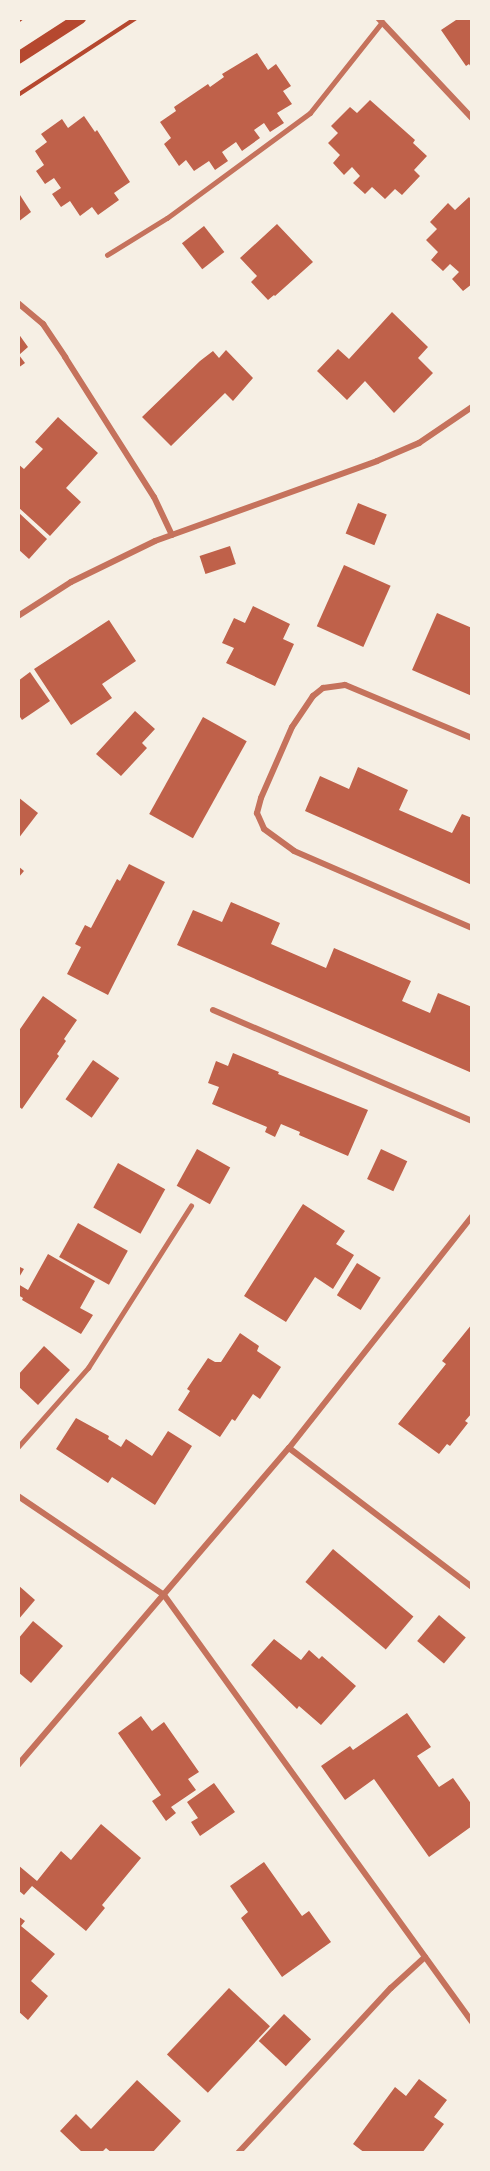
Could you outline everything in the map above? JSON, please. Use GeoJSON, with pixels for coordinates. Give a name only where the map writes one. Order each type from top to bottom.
{"type":"FeatureCollection","features":[{"type":"Feature","properties":{"kind":"main road"},"geometry":{"type":"LineString","coordinates":[[18,58],[80,18]]}},
{"type":"Feature","properties":{"kind":"street"},"geometry":{"type":"LineString","coordinates":[[380,20],[472,118]]}},
{"type":"Feature","properties":{"kind":"street"},"geometry":{"type":"LineString","coordinates":[[18,303],[43,324],[60,348],[154,497],[172,535]]}},
{"type":"Feature","properties":{"kind":"street"},"geometry":{"type":"LineString","coordinates":[[18,616],[71,582],[172,535],[377,461],[420,443],[472,407]]}},
{"type":"Feature","properties":{"kind":"street"},"geometry":{"type":"LineString","coordinates":[[472,738],[345,685],[322,688],[313,696],[292,727],[261,798],[257,813],[264,829],[294,851],[472,928]]}},
{"type":"Feature","properties":{"kind":"street"},"geometry":{"type":"LineString","coordinates":[[213,1010],[472,1121]]}},
{"type":"Feature","properties":{"kind":"street"},"geometry":{"type":"LineString","coordinates":[[18,1765],[290,1448],[472,1216]]}},
{"type":"Feature","properties":{"kind":"street"},"geometry":{"type":"LineString","coordinates":[[290,1448],[472,1587]]}},
{"type":"Feature","properties":{"kind":"street"},"geometry":{"type":"LineString","coordinates":[[18,1496],[164,1595],[472,2022]]}},
{"type":"Feature","properties":{"kind":"street"},"geometry":{"type":"LineString","coordinates":[[238,2153],[391,1988],[425,1957]]}},
{"type":"Feature","properties":{"kind":"lane"},"geometry":{"type":"LineString","coordinates":[[107,255],[167,218],[310,113],[380,20]]}},
{"type":"Feature","properties":{"kind":"lane"},"geometry":{"type":"LineString","coordinates":[[18,1447],[88,1368],[190,1206]]}},
{"type":"Feature","properties":{"kind":"path"},"geometry":{"type":"LineString","coordinates":[[18,21],[22,18]]}},
{"type":"Feature","properties":{"kind":"path"},"geometry":{"type":"LineString","coordinates":[[18,95],[136,18]]}},
{"type":"Feature","properties":{"kind":"building"},"geometry":{"type":"Polygon","coordinates":[[[459,18],[472,18],[472,69],[469,64],[466,66],[441,30],[459,18]]]}},
{"type":"Feature","properties":{"kind":"building"},"geometry":{"type":"Polygon","coordinates":[[[257,53],[268,70],[276,64],[291,86],[283,91],[292,104],[277,113],[284,123],[270,132],[264,123],[254,130],[260,138],[242,151],[236,142],[222,152],[228,161],[215,170],[209,161],[194,171],[186,160],[179,166],[164,144],[171,138],[160,122],[176,111],[174,107],[208,84],[210,87],[224,77],[222,74],[257,53]]]}},
{"type":"Feature","properties":{"kind":"building"},"geometry":{"type":"Polygon","coordinates":[[[370,100],[415,140],[413,143],[427,156],[414,170],[420,176],[402,195],[395,189],[385,199],[372,187],[365,194],[353,183],[360,176],[352,167],[344,175],[333,163],[340,155],[328,143],[338,133],[331,126],[350,107],[357,113],[370,100]]]}},
{"type":"Feature","properties":{"kind":"building"},"geometry":{"type":"Polygon","coordinates":[[[84,116],[95,132],[97,130],[130,182],[114,193],[119,200],[98,215],[92,207],[80,216],[70,201],[61,207],[52,194],[61,188],[54,178],[45,184],[36,171],[44,165],[35,151],[47,142],[41,134],[62,119],[68,128],[84,116]]]}},
{"type":"Feature","properties":{"kind":"building"},"geometry":{"type":"Polygon","coordinates":[[[18,192],[31,212],[18,222],[18,192]]]}},
{"type":"Feature","properties":{"kind":"building"},"geometry":{"type":"Polygon","coordinates":[[[469,197],[472,201],[472,284],[463,291],[452,279],[459,272],[450,264],[443,271],[431,260],[438,252],[426,240],[437,229],[430,222],[448,203],[455,210],[469,197]]]}},
{"type":"Feature","properties":{"kind":"building"},"geometry":{"type":"Polygon","coordinates":[[[277,224],[313,262],[268,300],[251,282],[257,276],[240,258],[277,224]]]}},
{"type":"Feature","properties":{"kind":"building"},"geometry":{"type":"Polygon","coordinates":[[[204,226],[224,252],[202,269],[182,243],[204,226]]]}},
{"type":"Feature","properties":{"kind":"building"},"geometry":{"type":"Polygon","coordinates":[[[392,312],[428,347],[418,358],[433,373],[394,413],[365,381],[347,400],[317,371],[338,349],[349,359],[392,312]]]}},
{"type":"Feature","properties":{"kind":"building"},"geometry":{"type":"Polygon","coordinates":[[[18,333],[28,347],[19,355],[25,363],[18,368],[18,333]]]}},
{"type":"Feature","properties":{"kind":"building"},"geometry":{"type":"Polygon","coordinates":[[[226,350],[253,378],[233,401],[225,393],[171,446],[142,417],[200,361],[213,351],[219,358],[226,350]]]}},
{"type":"Feature","properties":{"kind":"building"},"geometry":{"type":"Polygon","coordinates":[[[58,417],[98,453],[66,488],[81,502],[50,536],[18,507],[18,464],[24,469],[43,449],[35,442],[58,417]]]}},
{"type":"Feature","properties":{"kind":"building"},"geometry":{"type":"Polygon","coordinates":[[[358,503],[387,515],[374,545],[346,534],[358,503]]]}},
{"type":"Feature","properties":{"kind":"building"},"geometry":{"type":"Polygon","coordinates":[[[18,512],[47,539],[29,559],[18,549],[18,512]]]}},
{"type":"Feature","properties":{"kind":"building"},"geometry":{"type":"Polygon","coordinates":[[[230,546],[236,564],[205,574],[200,556],[230,546]]]}},
{"type":"Feature","properties":{"kind":"building"},"geometry":{"type":"Polygon","coordinates":[[[344,565],[391,586],[363,647],[317,626],[344,565]]]}},
{"type":"Feature","properties":{"kind":"building"},"geometry":{"type":"Polygon","coordinates":[[[253,606],[290,624],[283,639],[294,644],[275,686],[226,663],[234,648],[222,643],[234,618],[245,623],[253,606]]]}},
{"type":"Feature","properties":{"kind":"building"},"geometry":{"type":"Polygon","coordinates":[[[437,613],[472,628],[472,696],[412,670],[437,613]]]}},
{"type":"Feature","properties":{"kind":"building"},"geometry":{"type":"Polygon","coordinates":[[[109,620],[136,661],[102,684],[112,698],[71,725],[34,669],[109,620]]]}},
{"type":"Feature","properties":{"kind":"building"},"geometry":{"type":"Polygon","coordinates":[[[30,672],[50,701],[22,720],[18,714],[18,681],[30,672]]]}},
{"type":"Feature","properties":{"kind":"building"},"geometry":{"type":"Polygon","coordinates":[[[135,711],[155,729],[142,743],[147,748],[121,776],[96,754],[135,711]]]}},
{"type":"Feature","properties":{"kind":"building"},"geometry":{"type":"Polygon","coordinates":[[[203,717],[247,741],[193,838],[149,814],[203,717]]]}},
{"type":"Feature","properties":{"kind":"building"},"geometry":{"type":"Polygon","coordinates":[[[358,767],[408,790],[399,810],[452,833],[462,814],[472,818],[472,885],[305,811],[320,776],[349,789],[358,767]]]}},
{"type":"Feature","properties":{"kind":"building"},"geometry":{"type":"Polygon","coordinates":[[[18,797],[38,813],[18,839],[18,797]]]}},
{"type":"Feature","properties":{"kind":"building"},"geometry":{"type":"Polygon","coordinates":[[[129,864],[165,882],[108,995],[67,974],[81,947],[75,944],[85,925],[91,928],[117,879],[120,881],[129,864]]]}},
{"type":"Feature","properties":{"kind":"building"},"geometry":{"type":"Polygon","coordinates":[[[18,866],[24,871],[18,878],[18,866]]]}},
{"type":"Feature","properties":{"kind":"building"},"geometry":{"type":"Polygon","coordinates":[[[231,902],[280,923],[271,944],[326,968],[334,948],[411,981],[402,1001],[430,1013],[438,993],[472,1007],[472,1073],[177,945],[193,910],[222,922],[231,902]]]}},
{"type":"Feature","properties":{"kind":"building"},"geometry":{"type":"Polygon","coordinates":[[[43,996],[77,1020],[64,1039],[66,1041],[57,1054],[59,1056],[22,1109],[18,1106],[18,1032],[43,996]]]}},
{"type":"Feature","properties":{"kind":"building"},"geometry":{"type":"Polygon","coordinates":[[[233,1053],[279,1072],[278,1074],[368,1110],[348,1156],[299,1135],[300,1132],[281,1124],[275,1137],[265,1132],[267,1127],[212,1104],[219,1087],[208,1083],[216,1061],[228,1066],[233,1053]]]}},
{"type":"Feature","properties":{"kind":"building"},"geometry":{"type":"Polygon","coordinates":[[[93,1060],[119,1078],[92,1118],[65,1099],[93,1060]]]}},
{"type":"Feature","properties":{"kind":"building"},"geometry":{"type":"Polygon","coordinates":[[[197,1149],[230,1167],[210,1204],[177,1186],[197,1149]]]}},
{"type":"Feature","properties":{"kind":"building"},"geometry":{"type":"Polygon","coordinates":[[[381,1149],[407,1161],[393,1191],[367,1179],[381,1149]]]}},
{"type":"Feature","properties":{"kind":"building"},"geometry":{"type":"Polygon","coordinates":[[[118,1163],[165,1189],[141,1234],[93,1208],[118,1163]]]}},
{"type":"Feature","properties":{"kind":"building"},"geometry":{"type":"Polygon","coordinates":[[[303,1204],[345,1231],[336,1244],[354,1255],[333,1289],[315,1277],[286,1322],[244,1296],[303,1204]]]}},
{"type":"Feature","properties":{"kind":"building"},"geometry":{"type":"Polygon","coordinates":[[[78,1223],[128,1251],[109,1285],[59,1257],[78,1223]]]}},
{"type":"Feature","properties":{"kind":"building"},"geometry":{"type":"Polygon","coordinates":[[[48,1254],[95,1281],[80,1308],[93,1315],[81,1334],[22,1300],[23,1298],[18,1295],[18,1284],[28,1290],[48,1254]]]}},
{"type":"Feature","properties":{"kind":"building"},"geometry":{"type":"Polygon","coordinates":[[[357,1263],[381,1278],[361,1310],[337,1295],[357,1263]]]}},
{"type":"Feature","properties":{"kind":"building"},"geometry":{"type":"Polygon","coordinates":[[[18,1266],[24,1269],[18,1279],[18,1266]]]}},
{"type":"Feature","properties":{"kind":"building"},"geometry":{"type":"Polygon","coordinates":[[[472,1324],[472,1413],[465,1421],[468,1423],[450,1446],[447,1444],[439,1454],[398,1424],[446,1364],[442,1361],[472,1324]]]}},
{"type":"Feature","properties":{"kind":"building"},"geometry":{"type":"Polygon","coordinates":[[[240,1333],[259,1346],[257,1351],[281,1367],[260,1399],[253,1394],[235,1421],[232,1419],[220,1437],[178,1410],[190,1391],[187,1389],[208,1358],[221,1362],[240,1333]]]}},
{"type":"Feature","properties":{"kind":"building"},"geometry":{"type":"Polygon","coordinates":[[[44,1346],[70,1370],[38,1405],[18,1386],[18,1375],[44,1346]]]}},
{"type":"Feature","properties":{"kind":"building"},"geometry":{"type":"Polygon","coordinates":[[[76,1418],[109,1436],[108,1439],[121,1447],[126,1439],[152,1456],[168,1431],[192,1446],[155,1505],[112,1477],[108,1483],[56,1449],[76,1418]]]}},
{"type":"Feature","properties":{"kind":"building"},"geometry":{"type":"Polygon","coordinates":[[[333,1549],[413,1616],[386,1649],[305,1582],[333,1549]]]}},
{"type":"Feature","properties":{"kind":"building"},"geometry":{"type":"Polygon","coordinates":[[[18,1585],[35,1600],[18,1620],[18,1585]]]}},
{"type":"Feature","properties":{"kind":"building"},"geometry":{"type":"Polygon","coordinates":[[[439,1615],[466,1637],[444,1664],[417,1641],[439,1615]]]}},
{"type":"Feature","properties":{"kind":"building"},"geometry":{"type":"Polygon","coordinates":[[[33,1621],[63,1646],[31,1683],[18,1672],[18,1639],[33,1621]]]}},
{"type":"Feature","properties":{"kind":"building"},"geometry":{"type":"Polygon","coordinates":[[[274,1639],[301,1660],[309,1650],[319,1659],[322,1656],[356,1686],[321,1725],[299,1706],[297,1709],[251,1665],[274,1639]]]}},
{"type":"Feature","properties":{"kind":"building"},"geometry":{"type":"Polygon","coordinates":[[[407,1713],[431,1747],[417,1756],[439,1787],[453,1778],[472,1805],[472,1826],[429,1857],[374,1779],[345,1800],[321,1766],[350,1746],[353,1750],[407,1713]]]}},
{"type":"Feature","properties":{"kind":"building"},"geometry":{"type":"Polygon","coordinates":[[[141,1716],[152,1731],[164,1722],[199,1772],[188,1779],[196,1790],[171,1807],[176,1813],[166,1821],[152,1801],[161,1795],[118,1733],[141,1716]]]}},
{"type":"Feature","properties":{"kind":"building"},"geometry":{"type":"Polygon","coordinates":[[[214,1783],[235,1812],[200,1836],[191,1822],[198,1818],[187,1802],[214,1783]]]}},
{"type":"Feature","properties":{"kind":"building"},"geometry":{"type":"Polygon","coordinates":[[[101,1824],[141,1858],[102,1905],[105,1908],[86,1931],[32,1886],[24,1895],[18,1890],[18,1865],[37,1881],[61,1851],[71,1860],[101,1824]]]}},
{"type":"Feature","properties":{"kind":"building"},"geometry":{"type":"Polygon","coordinates":[[[264,1862],[302,1916],[309,1911],[331,1942],[282,1977],[241,1918],[248,1912],[230,1886],[264,1862]]]}},
{"type":"Feature","properties":{"kind":"building"},"geometry":{"type":"Polygon","coordinates":[[[18,1916],[25,1921],[21,1926],[55,1954],[31,1981],[48,1996],[28,2020],[18,2011],[18,1916]]]}},
{"type":"Feature","properties":{"kind":"building"},"geometry":{"type":"Polygon","coordinates":[[[229,1988],[270,2026],[208,2093],[167,2055],[229,1988]]]}},
{"type":"Feature","properties":{"kind":"building"},"geometry":{"type":"Polygon","coordinates":[[[284,2014],[311,2039],[286,2066],[259,2041],[284,2014]]]}},
{"type":"Feature","properties":{"kind":"building"},"geometry":{"type":"Polygon","coordinates":[[[419,2079],[447,2100],[434,2117],[444,2124],[422,2153],[365,2153],[353,2144],[395,2087],[406,2096],[419,2079]]]}},
{"type":"Feature","properties":{"kind":"building"},"geometry":{"type":"Polygon","coordinates":[[[137,2080],[181,2121],[152,2153],[112,2153],[106,2148],[101,2153],[83,2153],[60,2131],[76,2114],[91,2129],[137,2080]]]}}]}
